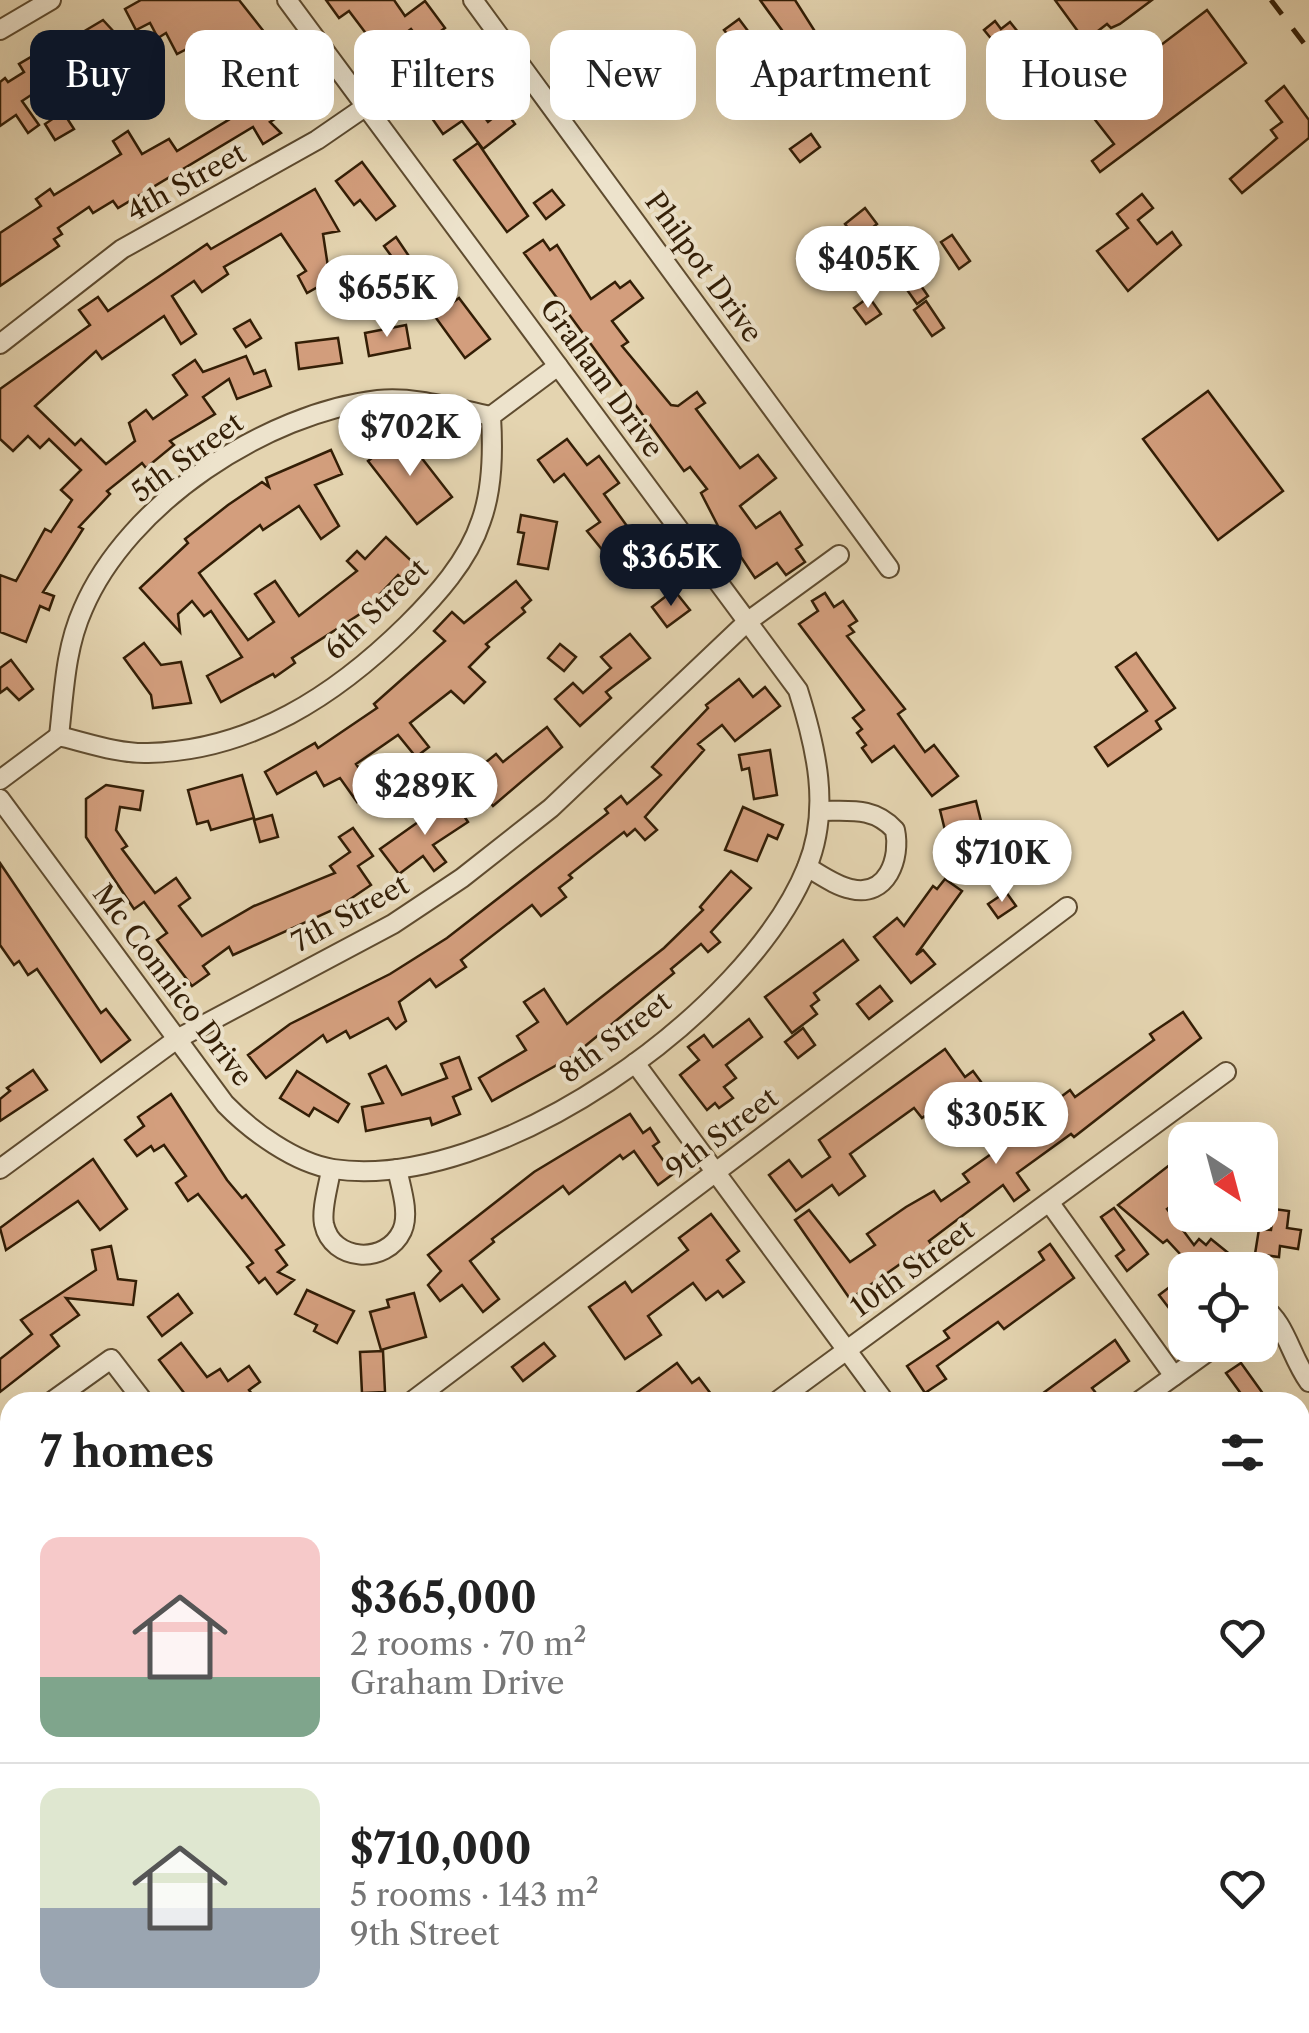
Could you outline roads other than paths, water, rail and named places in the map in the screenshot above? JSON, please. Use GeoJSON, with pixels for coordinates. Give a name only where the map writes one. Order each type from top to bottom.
{"type":"FeatureCollection","features":[{"type":"Feature","properties":{"kind":"street"},"geometry":{"type":"LineString","coordinates":[[0,30],[51,0]]}},
{"type":"Feature","properties":{"kind":"street","name":"Graham Drive"},"geometry":{"type":"LineString","coordinates":[[287,0],[354,89]]}},
{"type":"Feature","properties":{"kind":"street","name":"Philpot Drive"},"geometry":{"type":"LineString","coordinates":[[473,0],[889,568]]}},
{"type":"Feature","properties":{"kind":"street","name":"4th Street"},"geometry":{"type":"LineString","coordinates":[[0,344],[122,249],[354,116]]}},
{"type":"Feature","properties":{"kind":"street","name":"Graham Drive"},"geometry":{"type":"LineString","coordinates":[[377,120],[798,690],[814,739],[822,811]]}},
{"type":"Feature","properties":{"kind":"street"},"geometry":{"type":"LineString","coordinates":[[491,416],[558,366]]}},
{"type":"Feature","properties":{"kind":"street","name":"5th Street"},"geometry":{"type":"LineString","coordinates":[[59,736],[68,650],[83,607],[110,561],[148,516],[192,482],[285,423],[326,410],[380,400],[414,400],[491,416]]}},
{"type":"Feature","properties":{"kind":"street","name":"6th Street"},"geometry":{"type":"LineString","coordinates":[[59,736],[147,754],[240,738],[302,710],[366,665],[428,604],[459,564],[481,522],[493,454],[491,416]]}},
{"type":"Feature","properties":{"kind":"street","name":"7th Street"},"geometry":{"type":"LineString","coordinates":[[0,1169],[178,1040],[392,924],[462,878],[564,796],[747,622],[839,555]]}},
{"type":"Feature","properties":{"kind":"street"},"geometry":{"type":"LineString","coordinates":[[0,780],[59,736]]}},
{"type":"Feature","properties":{"kind":"street","name":"Mc Connico Drive"},"geometry":{"type":"LineString","coordinates":[[0,798],[225,1104],[254,1134],[331,1169]]}},
{"type":"Feature","properties":{"kind":"street"},"geometry":{"type":"LineString","coordinates":[[807,867],[848,889],[862,891],[890,875],[896,860],[895,830],[884,818],[870,811],[822,811]]}},
{"type":"Feature","properties":{"kind":"street","name":"8th Street"},"geometry":{"type":"LineString","coordinates":[[331,1169],[397,1170],[443,1161],[497,1143],[581,1100],[635,1063],[736,972],[776,920],[807,867],[822,811]]}},
{"type":"Feature","properties":{"kind":"street","name":"9th Street"},"geometry":{"type":"LineString","coordinates":[[423,1392],[1067,907]]}},
{"type":"Feature","properties":{"kind":"street"},"geometry":{"type":"LineString","coordinates":[[635,1063],[878,1392]]}},
{"type":"Feature","properties":{"kind":"street","name":"10th Street"},"geometry":{"type":"LineString","coordinates":[[789,1392],[1226,1072]]}},
{"type":"Feature","properties":{"kind":"street"},"geometry":{"type":"LineString","coordinates":[[331,1169],[323,1221],[328,1235],[340,1248],[374,1255],[388,1248],[402,1233],[406,1217],[397,1170]]}},
{"type":"Feature","properties":{"kind":"street"},"geometry":{"type":"LineString","coordinates":[[1049,1202],[1174,1376]]}},
{"type":"Feature","properties":{"kind":"street"},"geometry":{"type":"LineString","coordinates":[[1278,1321],[1292,1360],[1309,1382]]}},
{"type":"Feature","properties":{"kind":"street"},"geometry":{"type":"LineString","coordinates":[[66,1392],[112,1359],[137,1392]]}},
{"type":"Feature","properties":{"kind":"street"},"geometry":{"type":"LineString","coordinates":[[1152,1392],[1193,1362]]}},
{"type":"Feature","properties":{"kind":"railway"},"geometry":{"type":"LineString","coordinates":[[1271,0],[1309,50]]}}]}
